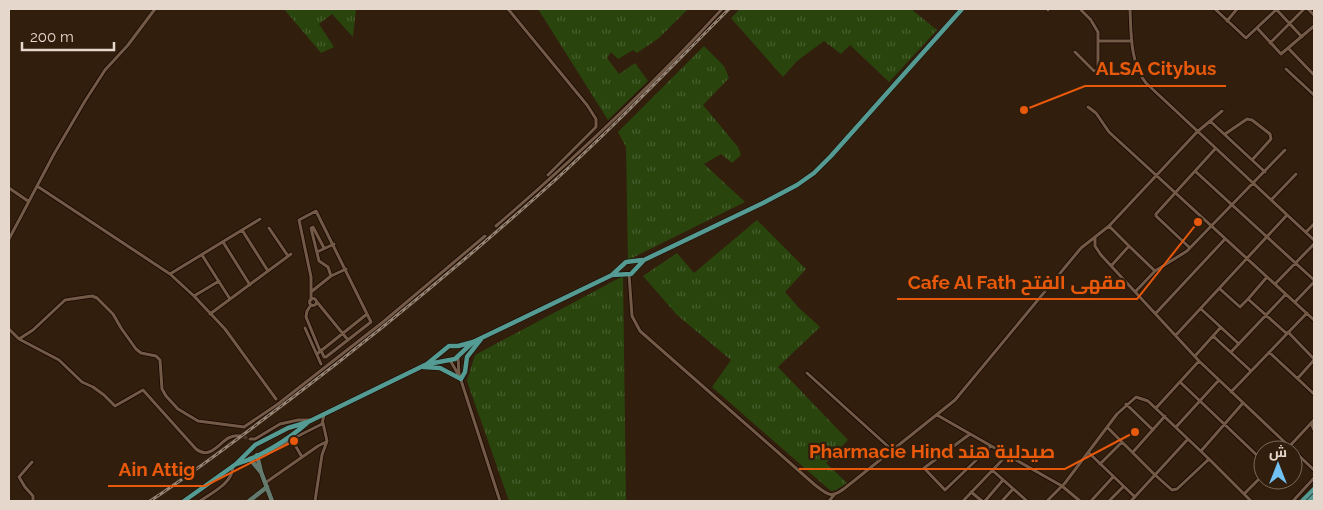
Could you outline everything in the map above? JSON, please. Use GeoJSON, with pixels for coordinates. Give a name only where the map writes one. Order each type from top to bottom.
{"type":"FeatureCollection","features":[{"type":"Feature","properties":{"kind":"main road"},"geometry":{"type":"LineString","coordinates":[[187,500],[235,465],[252,448],[284,430],[313,420],[420,368],[449,346],[473,342],[612,275],[632,273],[634,268],[644,260],[763,203],[802,182],[831,156],[962,9]]}},
{"type":"Feature","properties":{"kind":"main road"},"geometry":{"type":"LineString","coordinates":[[612,275],[626,262],[644,260]]}},
{"type":"Feature","properties":{"kind":"main road"},"geometry":{"type":"LineString","coordinates":[[631,262],[634,268]]}},
{"type":"Feature","properties":{"kind":"main road"},"geometry":{"type":"LineString","coordinates":[[622,266],[627,273]]}},
{"type":"Feature","properties":{"kind":"main road"},"geometry":{"type":"LineString","coordinates":[[420,368],[440,368],[460,377],[464,372],[468,355],[482,338]]}},
{"type":"Feature","properties":{"kind":"main road"},"geometry":{"type":"LineString","coordinates":[[427,364],[454,360],[473,342]]}},
{"type":"Feature","properties":{"kind":"main road"},"geometry":{"type":"LineString","coordinates":[[455,346],[458,350],[458,356]]}},
{"type":"Feature","properties":{"kind":"main road"},"geometry":{"type":"LineString","coordinates":[[444,351],[445,356],[449,360]]}},
{"type":"Feature","properties":{"kind":"main road"},"geometry":{"type":"LineString","coordinates":[[235,465],[291,439],[308,422]]}},
{"type":"Feature","properties":{"kind":"main road"},"geometry":{"type":"LineString","coordinates":[[284,430],[290,432],[291,439]]}},
{"type":"Feature","properties":{"kind":"main road"},"geometry":{"type":"LineString","coordinates":[[252,448],[251,452],[257,455]]}},
{"type":"Feature","properties":{"kind":"main road"},"geometry":{"type":"LineString","coordinates":[[1302,501],[1314,489]]}},
{"type":"Feature","properties":{"kind":"main road"},"geometry":{"type":"LineString","coordinates":[[1309,501],[1314,496]]}},
{"type":"Feature","properties":{"kind":"street"},"geometry":{"type":"LineString","coordinates":[[9,239],[70,126],[105,70],[128,45],[155,9]]}},
{"type":"Feature","properties":{"kind":"street"},"geometry":{"type":"LineString","coordinates":[[508,9],[587,105],[597,120],[596,127],[548,175]]}},
{"type":"Feature","properties":{"kind":"street"},"geometry":{"type":"LineString","coordinates":[[496,226],[620,112],[722,9]]}},
{"type":"Feature","properties":{"kind":"street"},"geometry":{"type":"LineString","coordinates":[[1075,52],[1097,72],[1100,67],[1098,30],[1080,9]]}},
{"type":"Feature","properties":{"kind":"street"},"geometry":{"type":"LineString","coordinates":[[1130,9],[1132,41],[1142,79],[1306,232],[1314,242],[1275,284]]}},
{"type":"Feature","properties":{"kind":"street"},"geometry":{"type":"LineString","coordinates":[[1215,9],[1245,38],[1258,29],[1276,9],[1302,37]]}},
{"type":"Feature","properties":{"kind":"street"},"geometry":{"type":"LineString","coordinates":[[1227,20],[1237,9]]}},
{"type":"Feature","properties":{"kind":"street"},"geometry":{"type":"LineString","coordinates":[[1270,43],[1304,9]]}},
{"type":"Feature","properties":{"kind":"street"},"geometry":{"type":"LineString","coordinates":[[1308,9],[1314,15]]}},
{"type":"Feature","properties":{"kind":"street"},"geometry":{"type":"LineString","coordinates":[[1258,29],[1281,54],[1289,50],[1314,26]]}},
{"type":"Feature","properties":{"kind":"street"},"geometry":{"type":"LineString","coordinates":[[1099,41],[1132,41]]}},
{"type":"Feature","properties":{"kind":"street"},"geometry":{"type":"LineString","coordinates":[[1289,50],[1314,75]]}},
{"type":"Feature","properties":{"kind":"street"},"geometry":{"type":"LineString","coordinates":[[1286,69],[1314,95]]}},
{"type":"Feature","properties":{"kind":"street"},"geometry":{"type":"LineString","coordinates":[[1088,106],[1095,112],[1109,132],[1314,320]]}},
{"type":"Feature","properties":{"kind":"street"},"geometry":{"type":"LineString","coordinates":[[829,501],[955,400],[1076,253],[1109,226],[1197,132],[1222,111]]}},
{"type":"Feature","properties":{"kind":"street"},"geometry":{"type":"LineString","coordinates":[[1225,134],[1247,119],[1252,120],[1270,134],[1270,139],[1252,160]]}},
{"type":"Feature","properties":{"kind":"street"},"geometry":{"type":"LineString","coordinates":[[1210,121],[1265,172]]}},
{"type":"Feature","properties":{"kind":"street"},"geometry":{"type":"LineString","coordinates":[[1190,248],[1156,215],[1215,149]]}},
{"type":"Feature","properties":{"kind":"street"},"geometry":{"type":"LineString","coordinates":[[1136,292],[1155,271],[1184,254],[1234,205],[1284,150]]}},
{"type":"Feature","properties":{"kind":"street"},"geometry":{"type":"LineString","coordinates":[[1195,171],[1234,205],[1314,281],[1295,302]]}},
{"type":"Feature","properties":{"kind":"street"},"geometry":{"type":"LineString","coordinates":[[1271,200],[1296,174]]}},
{"type":"Feature","properties":{"kind":"street"},"geometry":{"type":"LineString","coordinates":[[37,186],[170,274],[194,296],[229,334],[276,399]]}},
{"type":"Feature","properties":{"kind":"street"},"geometry":{"type":"LineString","coordinates":[[9,188],[28,201]]}},
{"type":"Feature","properties":{"kind":"street"},"geometry":{"type":"LineString","coordinates":[[311,305],[311,277],[298,220],[316,211],[371,322],[324,357],[306,317],[306,311],[317,302]]}},
{"type":"Feature","properties":{"kind":"street"},"geometry":{"type":"LineString","coordinates":[[1176,335],[1287,215]]}},
{"type":"Feature","properties":{"kind":"street"},"geometry":{"type":"LineString","coordinates":[[170,274],[260,219]]}},
{"type":"Feature","properties":{"kind":"street"},"geometry":{"type":"LineString","coordinates":[[1306,232],[1314,224]]}},
{"type":"Feature","properties":{"kind":"street"},"geometry":{"type":"LineString","coordinates":[[1109,226],[1155,271]]}},
{"type":"Feature","properties":{"kind":"street"},"geometry":{"type":"LineString","coordinates":[[324,248],[313,227],[311,228],[319,262],[328,267],[332,276]]}},
{"type":"Feature","properties":{"kind":"street"},"geometry":{"type":"LineString","coordinates":[[210,314],[290,256],[269,228]]}},
{"type":"Feature","properties":{"kind":"street"},"geometry":{"type":"LineString","coordinates":[[242,230],[268,271]]}},
{"type":"Feature","properties":{"kind":"street"},"geometry":{"type":"LineString","coordinates":[[19,339],[33,330],[64,300],[94,297],[116,317],[121,328],[136,349],[141,353],[156,356],[160,360],[162,390],[178,409],[198,421],[244,427],[278,404],[383,322],[485,236]]}},
{"type":"Feature","properties":{"kind":"street"},"geometry":{"type":"LineString","coordinates":[[1096,238],[1095,246],[1111,266],[1199,361],[1280,440]]}},
{"type":"Feature","properties":{"kind":"street"},"geometry":{"type":"LineString","coordinates":[[1156,314],[1225,239]]}},
{"type":"Feature","properties":{"kind":"street"},"geometry":{"type":"LineString","coordinates":[[222,242],[250,285]]}},
{"type":"Feature","properties":{"kind":"street"},"geometry":{"type":"LineString","coordinates":[[317,252],[334,244]]}},
{"type":"Feature","properties":{"kind":"street"},"geometry":{"type":"LineString","coordinates":[[1111,266],[1129,246]]}},
{"type":"Feature","properties":{"kind":"street"},"geometry":{"type":"LineString","coordinates":[[202,254],[230,299]]}},
{"type":"Feature","properties":{"kind":"street"},"geometry":{"type":"LineString","coordinates":[[311,292],[332,276],[346,269]]}},
{"type":"Feature","properties":{"kind":"street"},"geometry":{"type":"LineString","coordinates":[[627,273],[632,316],[640,331],[815,485],[827,494],[835,495]]}},
{"type":"Feature","properties":{"kind":"street"},"geometry":{"type":"LineString","coordinates":[[1220,288],[1240,306],[1248,300],[1267,277]]}},
{"type":"Feature","properties":{"kind":"street"},"geometry":{"type":"LineString","coordinates":[[194,296],[219,281]]}},
{"type":"Feature","properties":{"kind":"street"},"geometry":{"type":"LineString","coordinates":[[1232,352],[1286,294]]}},
{"type":"Feature","properties":{"kind":"street"},"geometry":{"type":"LineString","coordinates":[[311,300],[315,299],[348,340]]}},
{"type":"Feature","properties":{"kind":"street"},"geometry":{"type":"LineString","coordinates":[[1248,300],[1287,333],[1314,360],[1298,378]]}},
{"type":"Feature","properties":{"kind":"street"},"geometry":{"type":"LineString","coordinates":[[1201,309],[1238,344]]}},
{"type":"Feature","properties":{"kind":"street"},"geometry":{"type":"LineString","coordinates":[[1231,392],[1307,313]]}},
{"type":"Feature","properties":{"kind":"street"},"geometry":{"type":"LineString","coordinates":[[317,354],[367,314]]}},
{"type":"Feature","properties":{"kind":"street"},"geometry":{"type":"LineString","coordinates":[[1195,356],[1221,327]]}},
{"type":"Feature","properties":{"kind":"street"},"geometry":{"type":"LineString","coordinates":[[9,328],[19,339],[59,360],[82,382],[104,394],[114,406],[143,390],[194,447],[202,453],[210,452],[232,436],[240,436]]}},
{"type":"Feature","properties":{"kind":"street"},"geometry":{"type":"LineString","coordinates":[[305,328],[321,364]]}},
{"type":"Feature","properties":{"kind":"street"},"geometry":{"type":"LineString","coordinates":[[1213,336],[1252,371]]}},
{"type":"Feature","properties":{"kind":"street"},"geometry":{"type":"LineString","coordinates":[[1269,352],[1314,394]]}},
{"type":"Feature","properties":{"kind":"street"},"geometry":{"type":"LineString","coordinates":[[458,356],[460,377],[500,501]]}},
{"type":"Feature","properties":{"kind":"street"},"geometry":{"type":"LineString","coordinates":[[449,360],[460,377]]}},
{"type":"Feature","properties":{"kind":"street"},"geometry":{"type":"LineString","coordinates":[[1156,408],[1199,361]]}},
{"type":"Feature","properties":{"kind":"street"},"geometry":{"type":"LineString","coordinates":[[807,373],[892,450]]}},
{"type":"Feature","properties":{"kind":"street"},"geometry":{"type":"LineString","coordinates":[[1176,427],[1219,380]]}},
{"type":"Feature","properties":{"kind":"street"},"geometry":{"type":"LineString","coordinates":[[1180,382],[1253,451]]}},
{"type":"Feature","properties":{"kind":"street"},"geometry":{"type":"LineString","coordinates":[[1047,501],[1089,453],[1126,404],[1132,399],[1140,397],[1148,401],[1165,416],[1251,501]]}},
{"type":"Feature","properties":{"kind":"street"},"geometry":{"type":"LineString","coordinates":[[1201,451],[1243,403]]}},
{"type":"Feature","properties":{"kind":"street"},"geometry":{"type":"LineString","coordinates":[[1126,404],[1153,430]]}},
{"type":"Feature","properties":{"kind":"street"},"geometry":{"type":"LineString","coordinates":[[315,501],[322,455],[327,437],[323,423],[324,414]]}},
{"type":"Feature","properties":{"kind":"street"},"geometry":{"type":"LineString","coordinates":[[937,415],[1062,486],[1080,501]]}},
{"type":"Feature","properties":{"kind":"street"},"geometry":{"type":"LineString","coordinates":[[1133,452],[1165,416]]}},
{"type":"Feature","properties":{"kind":"street"},"geometry":{"type":"LineString","coordinates":[[250,439],[255,439],[286,422],[313,420]]}},
{"type":"Feature","properties":{"kind":"street"},"geometry":{"type":"LineString","coordinates":[[1295,440],[1314,420]]}},
{"type":"Feature","properties":{"kind":"street"},"geometry":{"type":"LineString","coordinates":[[302,457],[291,439],[323,423]]}},
{"type":"Feature","properties":{"kind":"street"},"geometry":{"type":"LineString","coordinates":[[1311,423],[1314,430]]}},
{"type":"Feature","properties":{"kind":"street"},"geometry":{"type":"LineString","coordinates":[[276,426],[284,430]]}},
{"type":"Feature","properties":{"kind":"street"},"geometry":{"type":"LineString","coordinates":[[1107,427],[1154,474],[1174,490],[1209,459]]}},
{"type":"Feature","properties":{"kind":"street"},"geometry":{"type":"LineString","coordinates":[[970,434],[924,468],[946,490],[991,446]]}},
{"type":"Feature","properties":{"kind":"street"},"geometry":{"type":"LineString","coordinates":[[1131,501],[1188,439]]}},
{"type":"Feature","properties":{"kind":"street"},"geometry":{"type":"LineString","coordinates":[[249,501],[302,457],[326,442]]}},
{"type":"Feature","properties":{"kind":"street"},"geometry":{"type":"LineString","coordinates":[[1100,464],[1122,442]]}},
{"type":"Feature","properties":{"kind":"street"},"geometry":{"type":"LineString","coordinates":[[1089,453],[1135,497]]}},
{"type":"Feature","properties":{"kind":"street"},"geometry":{"type":"LineString","coordinates":[[257,455],[272,501]]}},
{"type":"Feature","properties":{"kind":"street"},"geometry":{"type":"LineString","coordinates":[[962,501],[1007,455]]}},
{"type":"Feature","properties":{"kind":"street"},"geometry":{"type":"LineString","coordinates":[[250,459],[261,472]]}},
{"type":"Feature","properties":{"kind":"street"},"geometry":{"type":"LineString","coordinates":[[1303,461],[1314,470]]}},
{"type":"Feature","properties":{"kind":"street"},"geometry":{"type":"LineString","coordinates":[[32,462],[19,477],[33,496],[33,501]]}},
{"type":"Feature","properties":{"kind":"street"},"geometry":{"type":"LineString","coordinates":[[200,501],[229,480],[235,465]]}},
{"type":"Feature","properties":{"kind":"street"},"geometry":{"type":"LineString","coordinates":[[992,470],[1022,500],[1027,501]]}},
{"type":"Feature","properties":{"kind":"street"},"geometry":{"type":"LineString","coordinates":[[1091,501],[1113,476]]}},
{"type":"Feature","properties":{"kind":"street"},"geometry":{"type":"LineString","coordinates":[[1292,501],[1314,478]]}},
{"type":"Feature","properties":{"kind":"street"},"geometry":{"type":"LineString","coordinates":[[971,492],[983,501],[1003,480]]}},
{"type":"Feature","properties":{"kind":"street"},"geometry":{"type":"LineString","coordinates":[[1244,494],[1253,485]]}},
{"type":"Feature","properties":{"kind":"street"},"geometry":{"type":"LineString","coordinates":[[1109,501],[1123,486]]}},
{"type":"Feature","properties":{"kind":"street"},"geometry":{"type":"LineString","coordinates":[[1002,501],[1013,489]]}},
{"type":"Feature","properties":{"kind":"green space"},"geometry":{"type":"Polygon","coordinates":[[[284,9],[356,9],[353,37],[332,14],[319,24],[334,47],[321,53],[284,9]]]}},
{"type":"Feature","properties":{"kind":"green space"},"geometry":{"type":"Polygon","coordinates":[[[538,9],[688,9],[659,38],[637,53],[633,50],[618,59],[611,52],[607,58],[619,74],[635,63],[648,81],[608,120],[538,9]]]}},
{"type":"Feature","properties":{"kind":"green space"},"geometry":{"type":"Polygon","coordinates":[[[740,9],[911,9],[937,30],[889,82],[850,45],[841,54],[824,41],[797,61],[783,77],[731,18],[740,9]]]}},
{"type":"Feature","properties":{"kind":"green space"},"geometry":{"type":"Polygon","coordinates":[[[704,46],[724,66],[729,78],[703,105],[738,147],[741,155],[732,163],[721,154],[704,164],[745,202],[628,260],[626,147],[618,132],[704,46]]]}},
{"type":"Feature","properties":{"kind":"green space"},"geometry":{"type":"Polygon","coordinates":[[[757,220],[806,269],[785,292],[820,327],[778,367],[848,440],[826,463],[847,483],[836,490],[831,491],[712,387],[731,360],[677,315],[643,276],[677,253],[694,273],[757,220]]]}},
{"type":"Feature","properties":{"kind":"green space"},"geometry":{"type":"Polygon","coordinates":[[[623,276],[626,501],[509,501],[467,381],[475,355],[623,276]]]}},
{"type":"Feature","properties":{"kind":"tunnel"},"geometry":{"type":"LineString","coordinates":[[240,436],[250,439]]}},
{"type":"Feature","properties":{"kind":"railway"},"geometry":{"type":"LineString","coordinates":[[150,501],[204,464],[292,398],[451,271],[591,147],[729,9]]}},
{"type":"Feature","properties":{"kind":"place","name":"ALSA Citybus"},"geometry":{"type":"Point","coordinates":[1024,110]}},
{"type":"Feature","properties":{"kind":"place","name":"Cafe Al Fath مقهى الفتح"},"geometry":{"type":"Point","coordinates":[1198,222]}},
{"type":"Feature","properties":{"kind":"place","name":"Pharmacie Hind صيدلية هند"},"geometry":{"type":"Point","coordinates":[1135,432]}},
{"type":"Feature","properties":{"kind":"place","name":"Ain Attig"},"geometry":{"type":"Point","coordinates":[294,441]}}]}
